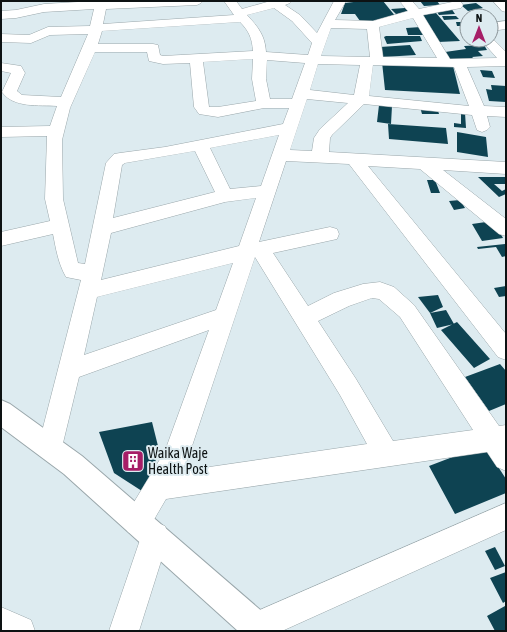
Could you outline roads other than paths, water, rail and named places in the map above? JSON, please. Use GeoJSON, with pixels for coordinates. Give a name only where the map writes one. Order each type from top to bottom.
{"type":"FeatureCollection","features":[{"type":"Feature","properties":{"kind":"street"},"geometry":{"type":"LineString","coordinates":[[1,15],[16,14],[44,8],[100,4],[197,1]]}},
{"type":"Feature","properties":{"kind":"street"},"geometry":{"type":"LineString","coordinates":[[230,1],[255,31],[259,42],[259,79],[264,104]]}},
{"type":"Feature","properties":{"kind":"street"},"geometry":{"type":"LineString","coordinates":[[124,631],[146,529],[158,487],[175,458],[224,316],[253,251],[268,190],[289,128],[316,51],[327,24],[340,1]]}},
{"type":"Feature","properties":{"kind":"street"},"geometry":{"type":"LineString","coordinates":[[405,1],[416,12],[453,63],[478,110],[482,127]]}},
{"type":"Feature","properties":{"kind":"street"},"geometry":{"type":"LineString","coordinates":[[499,1],[506,8]]}},
{"type":"Feature","properties":{"kind":"street"},"geometry":{"type":"LineString","coordinates":[[2,40],[34,39],[41,33],[48,31],[161,24],[241,16],[278,2],[296,18],[316,51]]}},
{"type":"Feature","properties":{"kind":"street"},"geometry":{"type":"LineString","coordinates":[[163,3],[161,24],[153,48],[154,58],[157,59],[196,59],[316,51],[372,62],[453,63],[506,61]]}},
{"type":"Feature","properties":{"kind":"street"},"geometry":{"type":"LineString","coordinates":[[100,4],[96,29],[90,48],[66,102],[54,140],[54,199],[69,265],[73,271],[91,282],[253,251],[330,234]]}},
{"type":"Feature","properties":{"kind":"street"},"geometry":{"type":"LineString","coordinates":[[327,24],[373,25],[416,12],[458,7]]}},
{"type":"Feature","properties":{"kind":"street"},"geometry":{"type":"LineString","coordinates":[[2,40],[16,14]]}},
{"type":"Feature","properties":{"kind":"street"},"geometry":{"type":"LineString","coordinates":[[320,157],[322,138],[326,132],[360,99],[372,62],[373,25]]}},
{"type":"Feature","properties":{"kind":"street"},"geometry":{"type":"LineString","coordinates":[[90,48],[153,48]]}},
{"type":"Feature","properties":{"kind":"street"},"geometry":{"type":"LineString","coordinates":[[494,48],[506,61]]}},
{"type":"Feature","properties":{"kind":"street"},"geometry":{"type":"LineString","coordinates":[[196,59],[201,107],[204,111],[218,112],[300,99],[360,99],[437,107],[455,111],[478,110],[506,112]]}},
{"type":"Feature","properties":{"kind":"street"},"geometry":{"type":"LineString","coordinates":[[1,67],[16,69],[18,73],[9,92],[13,96],[19,99],[66,102]]}},
{"type":"Feature","properties":{"kind":"street"},"geometry":{"type":"LineString","coordinates":[[50,448],[91,282],[114,163],[120,158],[202,146],[289,128]]}},
{"type":"Feature","properties":{"kind":"street"},"geometry":{"type":"LineString","coordinates":[[1,132],[57,131]]}},
{"type":"Feature","properties":{"kind":"street"},"geometry":{"type":"LineString","coordinates":[[202,146],[225,196]]}},
{"type":"Feature","properties":{"kind":"street"},"geometry":{"type":"LineString","coordinates":[[280,155],[506,168]]}},
{"type":"Feature","properties":{"kind":"street"},"geometry":{"type":"LineString","coordinates":[[354,159],[506,350]]}},
{"type":"Feature","properties":{"kind":"street"},"geometry":{"type":"LineString","coordinates":[[425,164],[506,229]]}},
{"type":"Feature","properties":{"kind":"street"},"geometry":{"type":"LineString","coordinates":[[102,228],[225,196],[268,190]]}},
{"type":"Feature","properties":{"kind":"street"},"geometry":{"type":"LineString","coordinates":[[1,239],[60,225]]}},
{"type":"Feature","properties":{"kind":"street"},"geometry":{"type":"LineString","coordinates":[[253,251],[304,318],[348,387],[387,455]]}},
{"type":"Feature","properties":{"kind":"street"},"geometry":{"type":"LineString","coordinates":[[158,487],[387,455],[501,445],[408,311],[381,290],[361,292],[304,318]]}},
{"type":"Feature","properties":{"kind":"street"},"geometry":{"type":"LineString","coordinates":[[69,370],[224,316]]}},
{"type":"Feature","properties":{"kind":"street"},"geometry":{"type":"LineString","coordinates":[[1,412],[73,465],[259,629],[506,516]]}},
{"type":"Feature","properties":{"kind":"street"},"geometry":{"type":"LineString","coordinates":[[1,622],[20,631]]}},
{"type":"Feature","properties":{"kind":"place","name":"Waika Waje Health Post"},"geometry":{"type":"Point","coordinates":[133,461]}}]}
